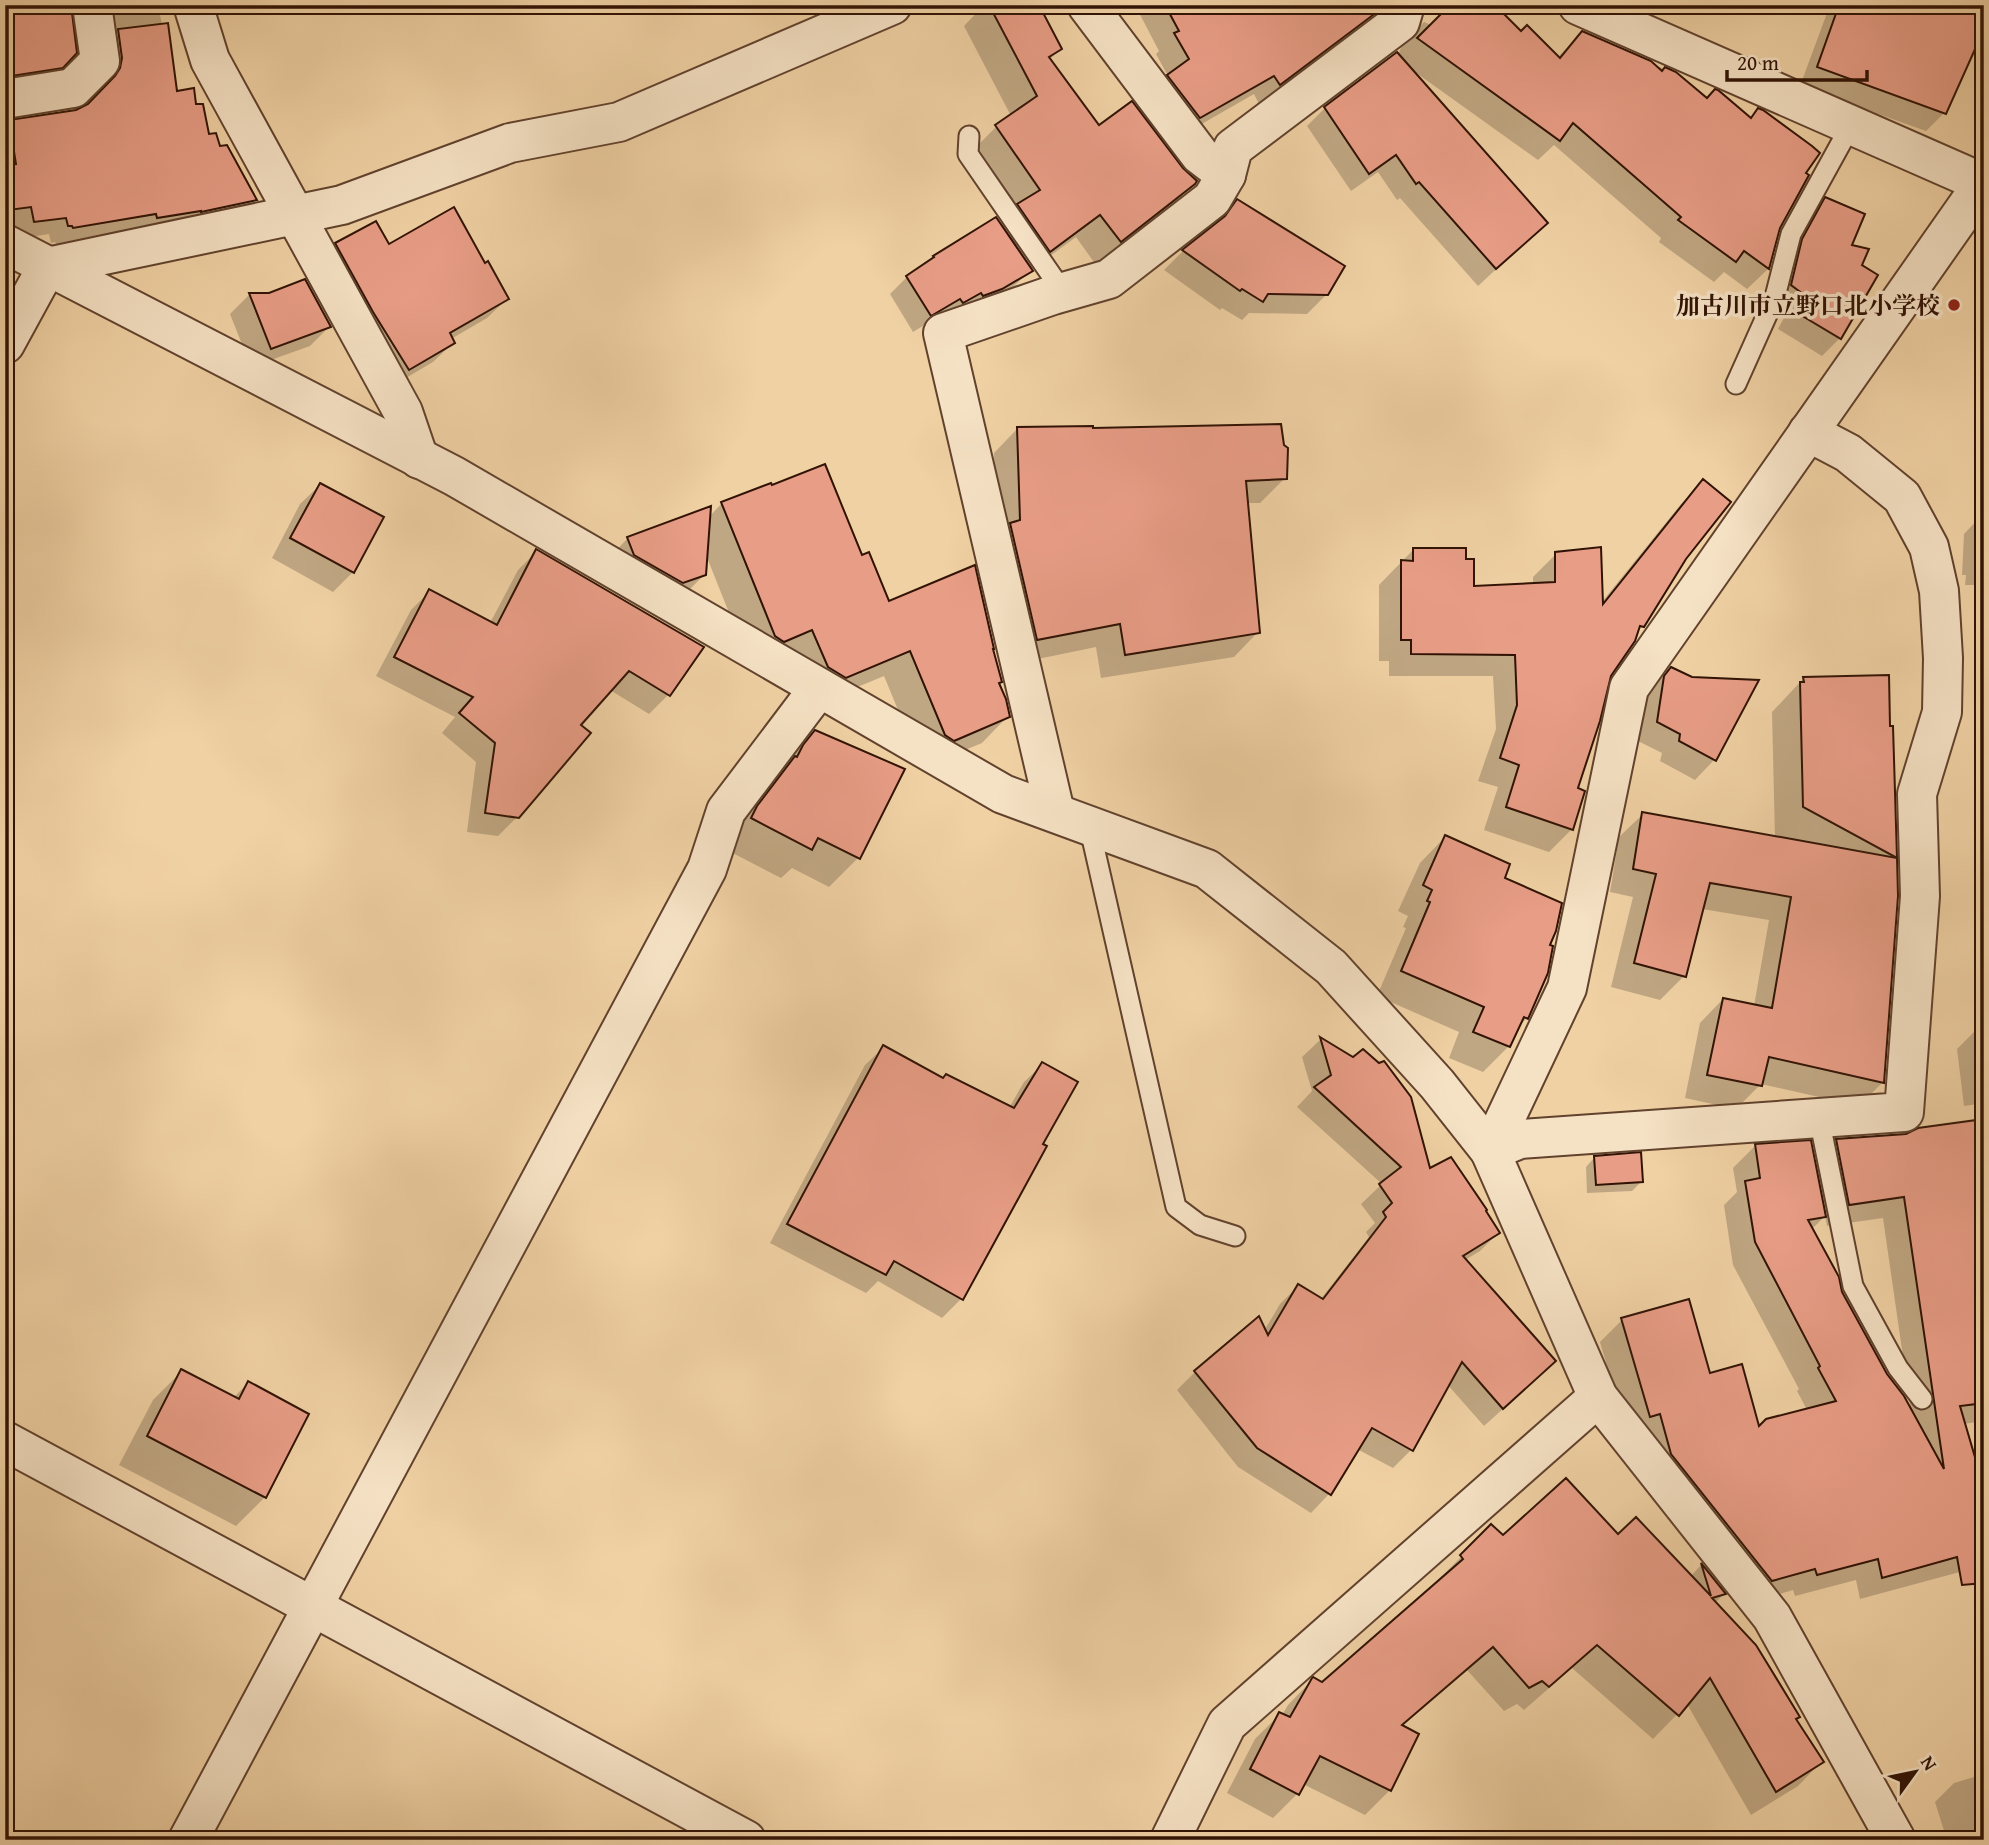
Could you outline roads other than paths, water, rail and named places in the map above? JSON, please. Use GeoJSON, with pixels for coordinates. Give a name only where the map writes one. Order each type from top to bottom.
{"type":"FeatureCollection","features":[{"type":"Feature","properties":{"kind":"street"},"geometry":{"type":"LineString","coordinates":[[5,99],[73,88],[100,61],[92,5]]}},
{"type":"Feature","properties":{"kind":"street"},"geometry":{"type":"LineString","coordinates":[[193,5],[210,60],[403,412],[419,459]]}},
{"type":"Feature","properties":{"kind":"street"},"geometry":{"type":"LineString","coordinates":[[5,344],[47,267],[342,205],[510,144],[619,122],[892,5]]}},
{"type":"Feature","properties":{"kind":"street"},"geometry":{"type":"LineString","coordinates":[[1087,5],[1200,155],[1226,175]]}},
{"type":"Feature","properties":{"kind":"street"},"geometry":{"type":"LineString","coordinates":[[1072,819],[943,332],[1109,279],[1212,199],[1226,175],[1233,148],[1399,22],[1405,5]]}},
{"type":"Feature","properties":{"kind":"street"},"geometry":{"type":"LineString","coordinates":[[1490,1151],[1567,988],[1629,688],[1984,182],[1578,5]]}},
{"type":"Feature","properties":{"kind":"street"},"geometry":{"type":"LineString","coordinates":[[5,244],[454,476],[1003,793],[1207,869],[1331,967],[1437,1084],[1490,1151],[1598,1397],[1772,1617],[1896,1840]]}},
{"type":"Feature","properties":{"kind":"street"},"geometry":{"type":"LineString","coordinates":[[1490,1151],[1520,1139],[1904,1112],[1920,896],[1917,794],[1942,712],[1940,590],[1929,547],[1902,497],[1848,453],[1808,432]]}},
{"type":"Feature","properties":{"kind":"street"},"geometry":{"type":"LineString","coordinates":[[188,1840],[707,869],[726,811],[819,688]]}},
{"type":"Feature","properties":{"kind":"street"},"geometry":{"type":"LineString","coordinates":[[1170,1840],[1227,1724],[1598,1397]]}},
{"type":"Feature","properties":{"kind":"street"},"geometry":{"type":"LineString","coordinates":[[5,1441],[746,1840]]}},
{"type":"Feature","properties":{"kind":"lane"},"geometry":{"type":"LineString","coordinates":[[1736,384],[1775,297],[1791,234],[1852,125]]}},
{"type":"Feature","properties":{"kind":"lane"},"geometry":{"type":"LineString","coordinates":[[969,136],[968,153],[1063,292]]}},
{"type":"Feature","properties":{"kind":"lane"},"geometry":{"type":"LineString","coordinates":[[1072,819],[1177,1207],[1200,1225],[1235,1236]]}},
{"type":"Feature","properties":{"kind":"lane"},"geometry":{"type":"LineString","coordinates":[[1819,1118],[1853,1286],[1898,1368],[1922,1399]]}},
{"type":"Feature","properties":{"kind":"place","name":"加古川市立野口北小学校"},"geometry":{"type":"Point","coordinates":[1954,305]}}]}
